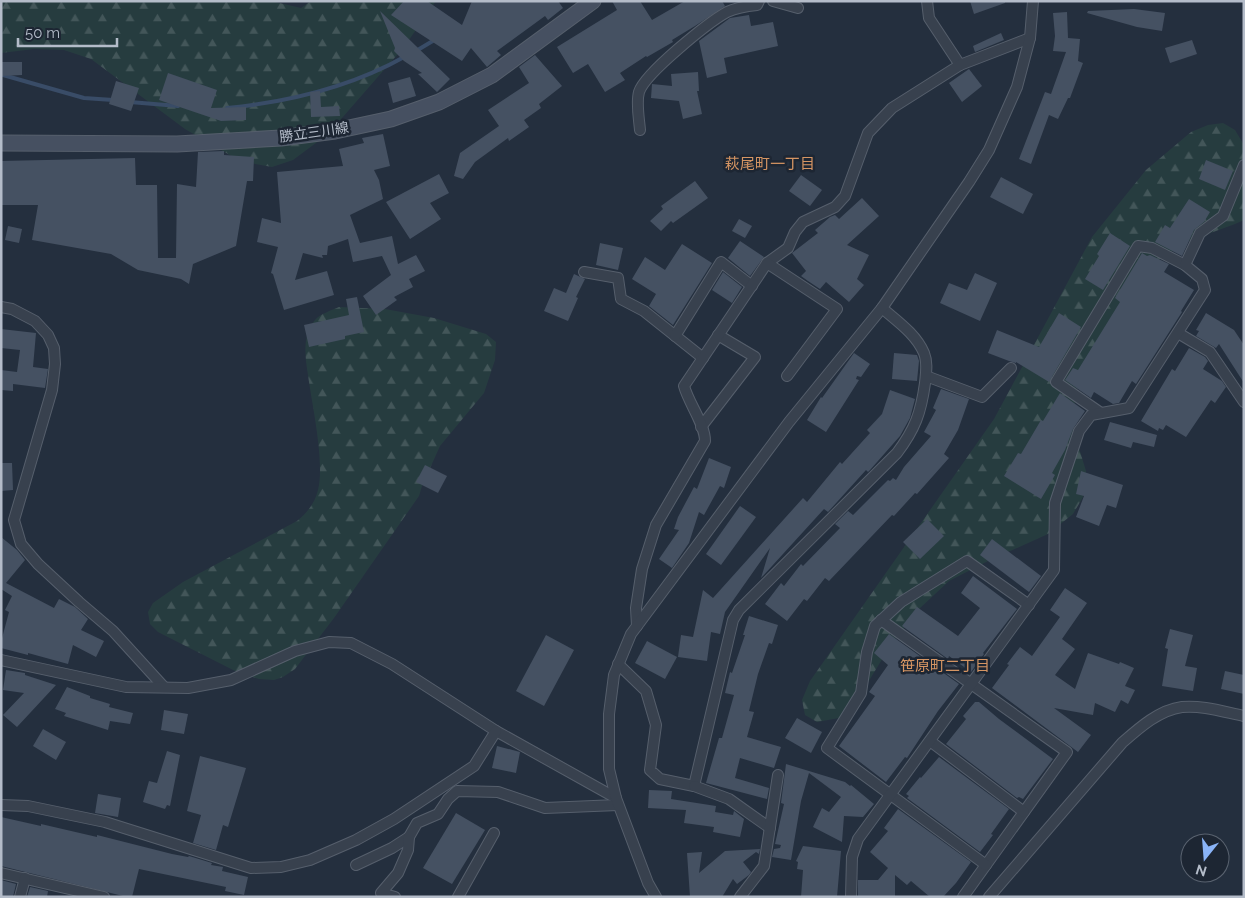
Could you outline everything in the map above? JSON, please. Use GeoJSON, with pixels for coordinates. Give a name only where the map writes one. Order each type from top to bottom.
{"type":"FeatureCollection","features":[{"type":"Feature","properties":{"kind":"main road","name":"勝立三川線"},"geometry":{"type":"LineString","coordinates":[[1,143],[177,144],[281,138],[335,131],[391,119],[439,102],[492,75],[593,1]]}},
{"type":"Feature","properties":{"kind":"street"},"geometry":{"type":"LineString","coordinates":[[640,130],[639,91],[650,76],[694,35],[728,12],[757,4],[759,1]]}},
{"type":"Feature","properties":{"kind":"street"},"geometry":{"type":"LineString","coordinates":[[773,1],[798,8]]}},
{"type":"Feature","properties":{"kind":"street"},"geometry":{"type":"LineString","coordinates":[[927,1],[929,18],[960,65]]}},
{"type":"Feature","properties":{"kind":"street"},"geometry":{"type":"LineString","coordinates":[[656,897],[648,883],[617,801],[610,769],[609,714],[614,675],[618,664],[631,634],[789,422],[882,308],[969,182],[989,150],[1017,87],[1030,38],[1033,1]]}},
{"type":"Feature","properties":{"kind":"street"},"geometry":{"type":"LineString","coordinates":[[637,626],[636,608],[642,569],[656,525],[705,442],[705,434],[684,386],[718,335],[767,263],[788,248],[795,232],[803,222],[835,207],[845,196],[868,133],[892,108],[960,65],[1030,38]]}},
{"type":"Feature","properties":{"kind":"street"},"geometry":{"type":"LineString","coordinates":[[1185,265],[1200,233],[1223,216],[1244,165]]}},
{"type":"Feature","properties":{"kind":"street"},"geometry":{"type":"LineString","coordinates":[[851,897],[852,857],[858,839],[1054,570],[1055,503],[1079,431],[1091,415],[1129,408],[1205,290],[1202,279],[1185,265],[1152,248],[1138,246],[1056,382],[1101,413]]}},
{"type":"Feature","properties":{"kind":"street"},"geometry":{"type":"LineString","coordinates":[[675,336],[721,262],[752,286]]}},
{"type":"Feature","properties":{"kind":"street"},"geometry":{"type":"LineString","coordinates":[[767,263],[837,309],[787,376]]}},
{"type":"Feature","properties":{"kind":"street"},"geometry":{"type":"LineString","coordinates":[[584,272],[618,278],[621,299],[644,311],[703,358]]}},
{"type":"Feature","properties":{"kind":"street"},"geometry":{"type":"LineString","coordinates":[[1,308],[12,309],[35,321],[48,336],[54,348],[55,364],[52,390],[14,520],[21,544],[38,564],[113,631],[164,687]]}},
{"type":"Feature","properties":{"kind":"street"},"geometry":{"type":"LineString","coordinates":[[694,786],[733,620],[739,610],[897,453],[909,437],[922,407],[927,368],[924,352],[913,336],[882,308]]}},
{"type":"Feature","properties":{"kind":"street"},"geometry":{"type":"LineString","coordinates":[[1178,333],[1210,352],[1244,402]]}},
{"type":"Feature","properties":{"kind":"street"},"geometry":{"type":"LineString","coordinates":[[701,426],[755,357],[718,335]]}},
{"type":"Feature","properties":{"kind":"street"},"geometry":{"type":"LineString","coordinates":[[926,376],[982,397],[1011,368]]}},
{"type":"Feature","properties":{"kind":"street"},"geometry":{"type":"LineString","coordinates":[[986,865],[827,748],[861,693],[867,652],[875,626],[901,602],[967,561],[1029,605]]}},
{"type":"Feature","properties":{"kind":"street"},"geometry":{"type":"LineString","coordinates":[[881,620],[1067,752],[963,897]]}},
{"type":"Feature","properties":{"kind":"street"},"geometry":{"type":"LineString","coordinates":[[1,660],[126,687],[188,688],[231,680],[295,651],[330,642],[351,643],[392,664],[496,731],[617,801]]}},
{"type":"Feature","properties":{"kind":"street"},"geometry":{"type":"LineString","coordinates":[[618,664],[646,691],[656,725],[650,770],[660,779],[694,786],[729,798],[770,828]]}},
{"type":"Feature","properties":{"kind":"street"},"geometry":{"type":"LineString","coordinates":[[989,897],[1122,743],[1139,728],[1166,711],[1182,707],[1205,708],[1244,716]]}},
{"type":"Feature","properties":{"kind":"street"},"geometry":{"type":"LineString","coordinates":[[1,805],[28,806],[105,822],[251,868],[281,867],[318,857],[356,840],[394,819],[474,766],[496,731]]}},
{"type":"Feature","properties":{"kind":"street"},"geometry":{"type":"LineString","coordinates":[[930,741],[1024,812]]}},
{"type":"Feature","properties":{"kind":"street"},"geometry":{"type":"LineString","coordinates":[[740,897],[764,866],[778,775]]}},
{"type":"Feature","properties":{"kind":"street"},"geometry":{"type":"LineString","coordinates":[[356,865],[392,848],[408,837],[417,823],[438,814],[448,799],[457,791],[498,792],[545,808],[617,801]]}},
{"type":"Feature","properties":{"kind":"street"},"geometry":{"type":"LineString","coordinates":[[458,897],[494,833]]}},
{"type":"Feature","properties":{"kind":"street"},"geometry":{"type":"LineString","coordinates":[[395,897],[381,894],[398,873],[408,850],[408,837]]}},
{"type":"Feature","properties":{"kind":"street"},"geometry":{"type":"LineString","coordinates":[[1,872],[104,897]]}},
{"type":"Feature","properties":{"kind":"street"},"geometry":{"type":"LineString","coordinates":[[20,897],[25,878]]}},
{"type":"Feature","properties":{"kind":"green space"},"geometry":{"type":"Polygon","coordinates":[[[1,1],[271,1],[301,8],[311,1],[436,1],[404,47],[328,134],[293,160],[272,167],[240,161],[185,129],[91,59],[64,50],[34,49],[1,53],[1,1]]]}},
{"type":"Feature","properties":{"kind":"green space"},"geometry":{"type":"Polygon","coordinates":[[[1223,123],[1235,130],[1244,145],[1244,220],[1186,242],[1155,263],[1077,385],[1072,425],[1086,471],[1083,497],[1073,514],[1048,534],[949,581],[919,609],[892,643],[856,702],[839,718],[817,722],[805,715],[802,700],[810,681],[994,419],[1092,237],[1146,170],[1191,132],[1208,125],[1223,123]]]}},
{"type":"Feature","properties":{"kind":"green space"},"geometry":{"type":"Polygon","coordinates":[[[339,307],[385,309],[434,318],[486,334],[496,342],[495,360],[484,393],[440,446],[419,496],[334,618],[295,669],[283,677],[274,680],[259,679],[239,673],[158,632],[150,624],[148,612],[153,603],[183,582],[297,521],[313,503],[318,490],[320,464],[306,361],[306,339],[311,326],[317,318],[339,307]]]}},
{"type":"Feature","properties":{"kind":"building"},"geometry":{"type":"Polygon","coordinates":[[[404,1],[427,1],[462,25],[472,1],[558,1],[563,8],[548,20],[545,16],[497,51],[501,55],[487,67],[471,48],[462,61],[391,15],[404,1]]]}},
{"type":"Feature","properties":{"kind":"building"},"geometry":{"type":"Polygon","coordinates":[[[612,1],[640,1],[652,20],[685,1],[722,1],[725,6],[672,40],[673,42],[646,56],[620,73],[625,80],[605,92],[588,64],[573,73],[557,47],[617,10],[612,1]]]}},
{"type":"Feature","properties":{"kind":"building"},"geometry":{"type":"Polygon","coordinates":[[[970,1],[1005,1],[1005,3],[974,14],[970,1]]]}},
{"type":"Feature","properties":{"kind":"building"},"geometry":{"type":"Polygon","coordinates":[[[1134,9],[1165,13],[1162,31],[1137,27],[1087,13],[1088,11],[1134,9]]]}},
{"type":"Feature","properties":{"kind":"building"},"geometry":{"type":"Polygon","coordinates":[[[380,11],[450,79],[437,92],[418,74],[422,73],[404,61],[394,51],[395,48],[380,11]]]}},
{"type":"Feature","properties":{"kind":"building"},"geometry":{"type":"Polygon","coordinates":[[[1067,12],[1068,38],[1080,39],[1078,61],[1083,63],[1070,98],[1068,98],[1058,119],[1049,115],[1031,164],[1019,159],[1045,92],[1051,94],[1066,52],[1053,51],[1055,36],[1053,13],[1067,12]]]}},
{"type":"Feature","properties":{"kind":"building"},"geometry":{"type":"Polygon","coordinates":[[[749,15],[751,26],[773,22],[778,46],[724,58],[727,73],[707,78],[699,41],[730,18],[749,15]]]}},
{"type":"Feature","properties":{"kind":"building"},"geometry":{"type":"Polygon","coordinates":[[[1001,33],[1004,40],[975,52],[973,46],[1001,33]]]}},
{"type":"Feature","properties":{"kind":"building"},"geometry":{"type":"Polygon","coordinates":[[[1192,40],[1197,54],[1170,63],[1165,48],[1192,40]]]}},
{"type":"Feature","properties":{"kind":"building"},"geometry":{"type":"Polygon","coordinates":[[[535,55],[562,86],[539,104],[541,108],[524,120],[529,127],[509,141],[508,138],[475,162],[463,179],[454,176],[460,153],[499,126],[488,110],[529,83],[519,67],[535,55]]]}},
{"type":"Feature","properties":{"kind":"building"},"geometry":{"type":"Polygon","coordinates":[[[1,62],[22,62],[22,75],[1,76],[1,62]]]}},
{"type":"Feature","properties":{"kind":"building"},"geometry":{"type":"Polygon","coordinates":[[[969,69],[982,86],[962,102],[949,83],[969,69]]]}},
{"type":"Feature","properties":{"kind":"building"},"geometry":{"type":"Polygon","coordinates":[[[698,72],[699,91],[697,91],[702,114],[683,119],[679,101],[651,98],[652,84],[672,86],[671,74],[698,72]]]}},
{"type":"Feature","properties":{"kind":"building"},"geometry":{"type":"Polygon","coordinates":[[[168,73],[217,90],[211,108],[246,107],[246,120],[221,121],[159,100],[168,73]]]}},
{"type":"Feature","properties":{"kind":"building"},"geometry":{"type":"Polygon","coordinates":[[[410,77],[416,96],[393,103],[388,83],[410,77]]]}},
{"type":"Feature","properties":{"kind":"building"},"geometry":{"type":"Polygon","coordinates":[[[116,81],[139,88],[131,111],[109,104],[116,81]]]}},
{"type":"Feature","properties":{"kind":"building"},"geometry":{"type":"Polygon","coordinates":[[[320,91],[321,107],[339,106],[340,116],[311,117],[310,92],[320,91]]]}},
{"type":"Feature","properties":{"kind":"building"},"geometry":{"type":"Polygon","coordinates":[[[383,134],[390,166],[374,170],[379,180],[383,199],[350,215],[360,243],[392,236],[398,264],[416,255],[425,271],[409,279],[413,287],[394,297],[397,300],[376,315],[363,296],[391,275],[382,256],[353,262],[348,239],[328,246],[327,255],[322,255],[323,258],[303,253],[295,280],[327,271],[334,295],[284,310],[273,274],[271,273],[278,247],[257,242],[262,218],[281,223],[277,172],[343,166],[339,149],[364,143],[362,138],[383,134]]]}},
{"type":"Feature","properties":{"kind":"building"},"geometry":{"type":"Polygon","coordinates":[[[224,151],[224,155],[254,157],[253,181],[247,181],[236,246],[193,264],[189,284],[181,279],[138,270],[111,254],[32,240],[38,205],[1,205],[1,161],[135,158],[136,185],[157,185],[158,258],[176,258],[177,184],[196,187],[198,152],[224,151]]]}},
{"type":"Feature","properties":{"kind":"building"},"geometry":{"type":"Polygon","coordinates":[[[1206,160],[1233,171],[1225,190],[1199,179],[1206,160]]]}},
{"type":"Feature","properties":{"kind":"building"},"geometry":{"type":"Polygon","coordinates":[[[439,174],[449,193],[430,203],[441,219],[410,239],[386,202],[439,174]]]}},
{"type":"Feature","properties":{"kind":"building"},"geometry":{"type":"Polygon","coordinates":[[[801,175],[822,190],[810,206],[789,191],[801,175]]]}},
{"type":"Feature","properties":{"kind":"building"},"geometry":{"type":"Polygon","coordinates":[[[1001,177],[1033,194],[1023,214],[990,197],[1001,177]]]}},
{"type":"Feature","properties":{"kind":"building"},"geometry":{"type":"Polygon","coordinates":[[[695,181],[708,198],[673,223],[671,221],[661,231],[650,221],[663,209],[661,206],[695,181]]]}},
{"type":"Feature","properties":{"kind":"building"},"geometry":{"type":"Polygon","coordinates":[[[862,198],[879,216],[847,245],[869,255],[857,279],[864,285],[849,302],[826,282],[820,289],[801,276],[806,271],[792,253],[818,233],[815,230],[830,217],[835,215],[839,219],[862,198]]]}},
{"type":"Feature","properties":{"kind":"building"},"geometry":{"type":"Polygon","coordinates":[[[1189,199],[1210,212],[1204,222],[1194,230],[1182,256],[1155,242],[1165,225],[1170,228],[1189,199]]]}},
{"type":"Feature","properties":{"kind":"building"},"geometry":{"type":"Polygon","coordinates":[[[739,219],[752,226],[745,238],[732,231],[739,219]]]}},
{"type":"Feature","properties":{"kind":"building"},"geometry":{"type":"Polygon","coordinates":[[[8,226],[22,229],[19,243],[5,240],[8,226]]]}},
{"type":"Feature","properties":{"kind":"building"},"geometry":{"type":"Polygon","coordinates":[[[1110,233],[1130,246],[1103,290],[1085,279],[1110,233]]]}},
{"type":"Feature","properties":{"kind":"building"},"geometry":{"type":"Polygon","coordinates":[[[740,241],[764,257],[750,276],[728,258],[740,241]]]}},
{"type":"Feature","properties":{"kind":"building"},"geometry":{"type":"Polygon","coordinates":[[[600,243],[623,248],[618,270],[596,265],[600,243]]]}},
{"type":"Feature","properties":{"kind":"building"},"geometry":{"type":"Polygon","coordinates":[[[682,244],[712,263],[673,325],[649,306],[656,294],[632,279],[645,257],[665,270],[682,244]]]}},
{"type":"Feature","properties":{"kind":"building"},"geometry":{"type":"Polygon","coordinates":[[[1142,253],[1169,264],[1164,272],[1194,290],[1136,384],[1132,381],[1119,403],[1113,404],[1094,392],[1091,398],[1065,380],[1073,368],[1078,370],[1120,302],[1115,298],[1142,253]]]}},
{"type":"Feature","properties":{"kind":"building"},"geometry":{"type":"Polygon","coordinates":[[[723,272],[742,287],[732,303],[712,290],[723,272]]]}},
{"type":"Feature","properties":{"kind":"building"},"geometry":{"type":"Polygon","coordinates":[[[975,273],[997,283],[980,321],[940,303],[949,283],[967,290],[975,273]]]}},
{"type":"Feature","properties":{"kind":"building"},"geometry":{"type":"Polygon","coordinates":[[[574,274],[585,279],[576,297],[578,298],[568,321],[544,311],[554,288],[566,293],[574,274]]]}},
{"type":"Feature","properties":{"kind":"building"},"geometry":{"type":"Polygon","coordinates":[[[357,297],[364,332],[345,336],[345,339],[309,347],[304,325],[349,315],[346,299],[357,297]]]}},
{"type":"Feature","properties":{"kind":"building"},"geometry":{"type":"Polygon","coordinates":[[[1059,313],[1081,327],[1049,382],[1016,362],[988,353],[997,330],[1039,347],[1059,313]]]}},
{"type":"Feature","properties":{"kind":"building"},"geometry":{"type":"Polygon","coordinates":[[[1206,313],[1234,330],[1244,345],[1244,383],[1219,344],[1216,348],[1196,336],[1199,331],[1196,330],[1206,313]]]}},
{"type":"Feature","properties":{"kind":"building"},"geometry":{"type":"Polygon","coordinates":[[[1,329],[36,333],[33,367],[48,369],[45,388],[13,384],[13,391],[1,390],[1,370],[17,372],[20,350],[1,348],[1,329]]]}},
{"type":"Feature","properties":{"kind":"building"},"geometry":{"type":"Polygon","coordinates":[[[1189,348],[1205,357],[1208,361],[1203,369],[1222,381],[1226,387],[1215,403],[1211,400],[1186,437],[1166,425],[1163,430],[1159,428],[1158,431],[1141,421],[1172,369],[1175,371],[1189,348]]]}},
{"type":"Feature","properties":{"kind":"building"},"geometry":{"type":"Polygon","coordinates":[[[854,353],[870,364],[861,377],[857,376],[856,379],[859,380],[826,432],[807,420],[821,397],[854,353]]]}},
{"type":"Feature","properties":{"kind":"building"},"geometry":{"type":"Polygon","coordinates":[[[894,353],[917,355],[919,361],[917,381],[892,379],[894,353]]]}},
{"type":"Feature","properties":{"kind":"building"},"geometry":{"type":"Polygon","coordinates":[[[941,389],[969,399],[958,430],[944,454],[949,458],[917,494],[915,493],[894,516],[892,515],[829,581],[825,578],[807,601],[804,599],[787,621],[765,604],[781,583],[784,586],[801,564],[803,566],[840,528],[835,524],[848,511],[853,515],[888,480],[890,481],[893,478],[896,480],[904,467],[931,436],[924,432],[936,410],[933,408],[941,389]]]}},
{"type":"Feature","properties":{"kind":"building"},"geometry":{"type":"Polygon","coordinates":[[[890,390],[915,399],[910,418],[900,436],[870,470],[868,472],[866,470],[828,512],[824,509],[761,578],[770,548],[725,612],[720,634],[711,632],[707,661],[678,657],[681,635],[693,637],[703,590],[713,598],[803,498],[807,502],[840,462],[842,464],[870,433],[867,430],[882,414],[890,390]]]}},
{"type":"Feature","properties":{"kind":"building"},"geometry":{"type":"Polygon","coordinates":[[[1060,393],[1085,411],[1073,429],[1065,450],[1052,473],[1055,475],[1041,499],[1004,476],[1018,453],[1021,454],[1060,393]]]}},
{"type":"Feature","properties":{"kind":"building"},"geometry":{"type":"Polygon","coordinates":[[[1110,422],[1157,435],[1154,447],[1133,442],[1131,448],[1104,440],[1110,422]]]}},
{"type":"Feature","properties":{"kind":"building"},"geometry":{"type":"Polygon","coordinates":[[[709,458],[731,467],[724,488],[720,486],[704,515],[699,512],[689,543],[672,568],[659,559],[679,530],[674,529],[678,517],[694,487],[697,489],[709,458]]]}},
{"type":"Feature","properties":{"kind":"building"},"geometry":{"type":"Polygon","coordinates":[[[1,463],[12,463],[13,490],[1,491],[1,463]]]}},
{"type":"Feature","properties":{"kind":"building"},"geometry":{"type":"Polygon","coordinates":[[[425,465],[447,476],[438,493],[416,482],[425,465]]]}},
{"type":"Feature","properties":{"kind":"building"},"geometry":{"type":"Polygon","coordinates":[[[1081,471],[1123,485],[1116,508],[1107,505],[1099,526],[1076,517],[1084,496],[1076,494],[1081,471]]]}},
{"type":"Feature","properties":{"kind":"building"},"geometry":{"type":"Polygon","coordinates":[[[740,506],[756,517],[721,565],[706,554],[740,506]]]}},
{"type":"Feature","properties":{"kind":"building"},"geometry":{"type":"Polygon","coordinates":[[[927,519],[944,536],[920,559],[903,542],[927,519]]]}},
{"type":"Feature","properties":{"kind":"building"},"geometry":{"type":"Polygon","coordinates":[[[1,537],[17,550],[25,560],[6,583],[54,608],[59,599],[75,607],[88,619],[81,630],[104,641],[96,657],[73,645],[68,664],[1,648],[9,612],[5,610],[12,596],[1,589],[1,537]]]}},
{"type":"Feature","properties":{"kind":"building"},"geometry":{"type":"Polygon","coordinates":[[[992,539],[1041,576],[1029,592],[980,555],[992,539]]]}},
{"type":"Feature","properties":{"kind":"building"},"geometry":{"type":"Polygon","coordinates":[[[973,576],[1017,609],[983,653],[971,672],[949,656],[948,659],[902,626],[917,607],[958,636],[980,608],[961,593],[973,576]]]}},
{"type":"Feature","properties":{"kind":"building"},"geometry":{"type":"Polygon","coordinates":[[[1065,588],[1087,603],[1062,639],[1075,649],[1055,675],[1075,689],[1088,653],[1134,668],[1125,686],[1135,690],[1128,704],[1121,700],[1115,712],[1095,703],[1093,715],[1054,708],[1091,735],[1078,752],[992,688],[1020,647],[1032,656],[1060,617],[1050,610],[1065,588]]]}},
{"type":"Feature","properties":{"kind":"building"},"geometry":{"type":"Polygon","coordinates":[[[749,616],[778,625],[772,644],[769,643],[758,674],[749,711],[754,712],[747,737],[781,747],[774,768],[740,758],[735,778],[769,788],[767,799],[706,783],[719,738],[722,738],[734,695],[725,693],[730,672],[732,673],[745,635],[743,635],[749,616]]]}},
{"type":"Feature","properties":{"kind":"building"},"geometry":{"type":"Polygon","coordinates":[[[1170,629],[1193,635],[1185,666],[1197,668],[1193,691],[1162,686],[1168,649],[1165,648],[1170,629]]]}},
{"type":"Feature","properties":{"kind":"building"},"geometry":{"type":"Polygon","coordinates":[[[889,634],[959,684],[938,711],[907,758],[905,757],[886,782],[839,746],[875,696],[869,692],[888,665],[874,653],[889,634]]]}},
{"type":"Feature","properties":{"kind":"building"},"geometry":{"type":"Polygon","coordinates":[[[546,635],[574,650],[544,706],[516,691],[546,635]]]}},
{"type":"Feature","properties":{"kind":"building"},"geometry":{"type":"Polygon","coordinates":[[[647,641],[677,657],[665,679],[635,663],[647,641]]]}},
{"type":"Feature","properties":{"kind":"building"},"geometry":{"type":"Polygon","coordinates":[[[6,670],[25,673],[25,675],[56,685],[17,727],[3,715],[24,693],[3,690],[6,670]]]}},
{"type":"Feature","properties":{"kind":"building"},"geometry":{"type":"Polygon","coordinates":[[[1225,671],[1244,675],[1244,694],[1221,689],[1225,671]]]}},
{"type":"Feature","properties":{"kind":"building"},"geometry":{"type":"Polygon","coordinates":[[[67,687],[90,696],[90,698],[110,704],[109,707],[133,713],[130,724],[110,721],[108,730],[64,716],[66,713],[55,709],[67,687]]]}},
{"type":"Feature","properties":{"kind":"building"},"geometry":{"type":"Polygon","coordinates":[[[975,702],[979,702],[1053,759],[1023,799],[1017,798],[946,744],[966,719],[963,716],[975,702]]]}},
{"type":"Feature","properties":{"kind":"building"},"geometry":{"type":"Polygon","coordinates":[[[164,710],[188,714],[184,734],[161,730],[164,710]]]}},
{"type":"Feature","properties":{"kind":"building"},"geometry":{"type":"Polygon","coordinates":[[[797,718],[822,732],[811,753],[785,738],[797,718]]]}},
{"type":"Feature","properties":{"kind":"building"},"geometry":{"type":"Polygon","coordinates":[[[43,729],[66,742],[56,760],[33,746],[43,729]]]}},
{"type":"Feature","properties":{"kind":"building"},"geometry":{"type":"Polygon","coordinates":[[[497,746],[520,752],[516,773],[492,768],[497,746]]]}},
{"type":"Feature","properties":{"kind":"building"},"geometry":{"type":"Polygon","coordinates":[[[167,751],[180,755],[170,806],[167,805],[165,809],[143,802],[149,781],[157,783],[167,751]]]}},
{"type":"Feature","properties":{"kind":"building"},"geometry":{"type":"Polygon","coordinates":[[[200,756],[246,768],[228,827],[223,825],[216,850],[193,843],[201,815],[187,811],[200,756]]]}},
{"type":"Feature","properties":{"kind":"building"},"geometry":{"type":"Polygon","coordinates":[[[939,757],[1009,809],[980,852],[907,798],[909,796],[906,794],[939,757]]]}},
{"type":"Feature","properties":{"kind":"building"},"geometry":{"type":"Polygon","coordinates":[[[786,764],[845,782],[874,804],[863,817],[844,816],[842,842],[813,827],[822,808],[829,812],[841,797],[809,773],[801,801],[791,860],[772,857],[774,849],[780,848],[781,845],[775,844],[784,804],[781,803],[786,764]]]}},
{"type":"Feature","properties":{"kind":"building"},"geometry":{"type":"Polygon","coordinates":[[[649,790],[672,791],[671,799],[716,806],[715,812],[733,815],[734,811],[744,819],[740,837],[713,832],[714,827],[684,823],[686,810],[648,808],[649,790]]]}},
{"type":"Feature","properties":{"kind":"building"},"geometry":{"type":"Polygon","coordinates":[[[98,794],[121,798],[118,817],[95,813],[98,794]]]}},
{"type":"Feature","properties":{"kind":"building"},"geometry":{"type":"Polygon","coordinates":[[[898,809],[971,862],[943,897],[930,897],[911,881],[907,885],[895,875],[895,897],[858,897],[858,880],[878,880],[888,868],[870,852],[888,831],[884,828],[898,809]]]}},
{"type":"Feature","properties":{"kind":"building"},"geometry":{"type":"Polygon","coordinates":[[[456,813],[485,830],[452,884],[423,868],[456,813]]]}},
{"type":"Feature","properties":{"kind":"building"},"geometry":{"type":"Polygon","coordinates":[[[1,817],[97,837],[97,835],[212,863],[211,865],[223,867],[222,871],[248,877],[244,895],[225,891],[226,887],[139,869],[132,897],[127,897],[1,866],[1,817]]]}},
{"type":"Feature","properties":{"kind":"building"},"geometry":{"type":"Polygon","coordinates":[[[803,846],[841,851],[837,897],[801,897],[803,870],[797,869],[798,862],[796,861],[803,846]]]}},
{"type":"Feature","properties":{"kind":"building"},"geometry":{"type":"Polygon","coordinates":[[[760,849],[759,854],[756,852],[743,862],[751,872],[749,875],[737,884],[733,879],[722,897],[690,897],[687,853],[702,852],[699,873],[725,851],[760,849]]]}},
{"type":"Feature","properties":{"kind":"building"},"geometry":{"type":"Polygon","coordinates":[[[1,880],[16,884],[13,897],[1,897],[1,880]]]}},
{"type":"Feature","properties":{"kind":"building"},"geometry":{"type":"Polygon","coordinates":[[[30,887],[48,891],[47,897],[27,897],[30,887]]]}},
{"type":"Feature","properties":{"kind":"waterway"},"geometry":{"type":"LineString","coordinates":[[416,51],[436,39]]}},
{"type":"Feature","properties":{"kind":"waterway"},"geometry":{"type":"LineString","coordinates":[[227,108],[273,102],[319,91],[364,76],[406,56]]}},
{"type":"Feature","properties":{"kind":"waterway"},"geometry":{"type":"LineString","coordinates":[[3,75],[84,98],[113,100]]}},
{"type":"Feature","properties":{"kind":"waterway"},"geometry":{"type":"LineString","coordinates":[[130,102],[178,106]]}},
{"type":"Feature","properties":{"kind":"district","name":"萩尾町一丁目"},"geometry":{"type":"Point","coordinates":[770,164]}},
{"type":"Feature","properties":{"kind":"district","name":"笹原町二丁目"},"geometry":{"type":"Point","coordinates":[945,666]}}]}
